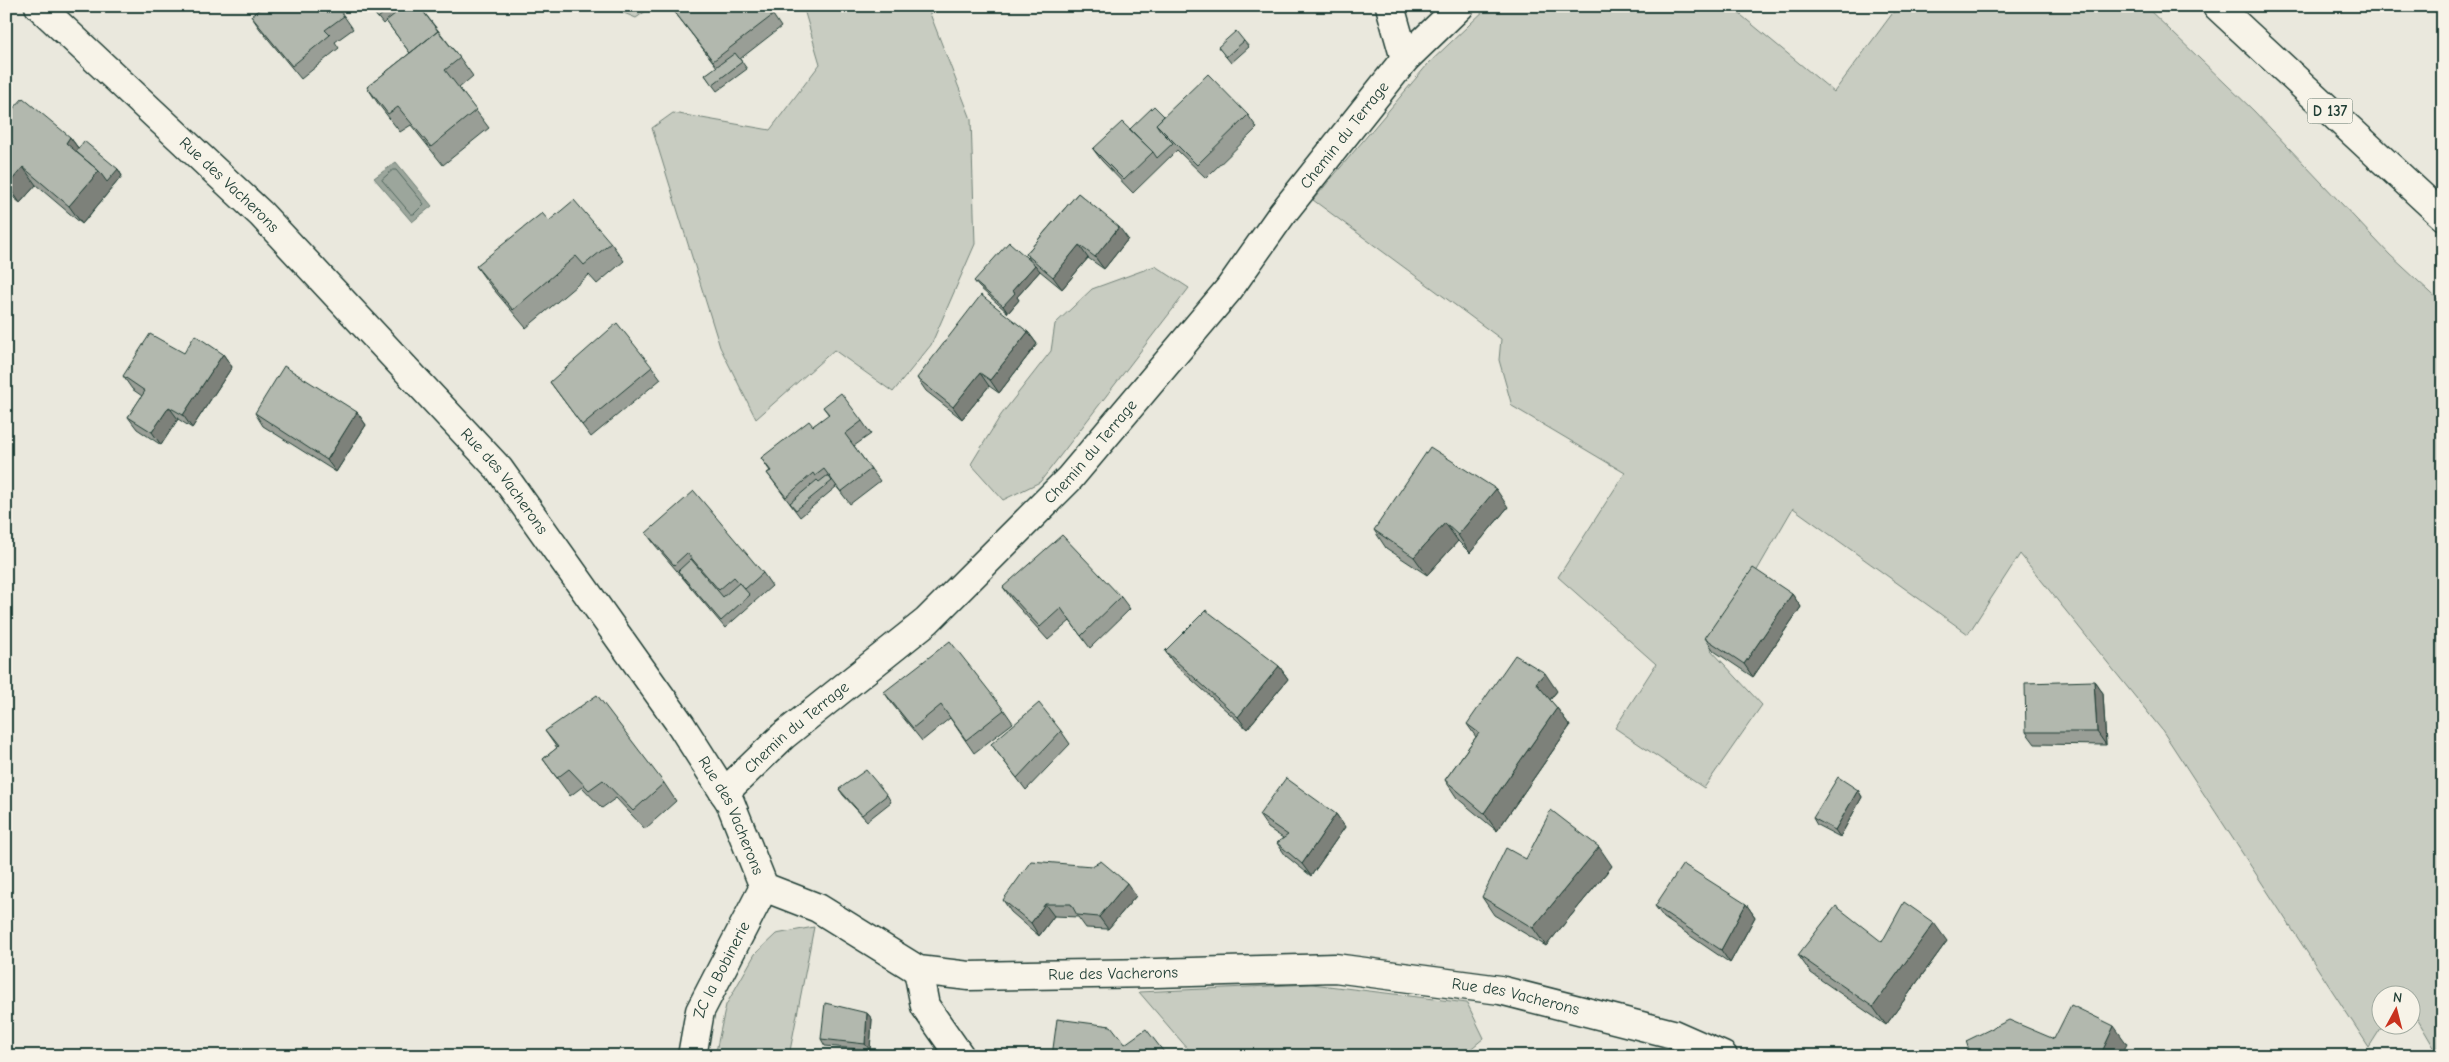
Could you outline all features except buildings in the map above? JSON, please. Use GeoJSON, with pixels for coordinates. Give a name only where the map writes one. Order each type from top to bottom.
{"type":"FeatureCollection","features":[{"type":"Feature","properties":{"kind":"street","name":"Rue des Vacherons"},"geometry":{"type":"LineString","coordinates":[[39,6],[261,214],[499,469],[681,725],[730,802],[764,887],[818,908],[918,970],[969,976],[1335,968],[1500,990],[1673,1034],[1719,1055]]}},
{"type":"Feature","properties":{"kind":"street"},"geometry":{"type":"LineString","coordinates":[[1390,6],[1405,60]]}},
{"type":"Feature","properties":{"kind":"street","name":"Chemin du Terrage"},"geometry":{"type":"LineString","coordinates":[[724,793],[783,736],[927,621],[1069,479],[1229,289],[1282,214],[1405,60],[1460,6]]}},
{"type":"Feature","properties":{"kind":"street","name":"D 137"},"geometry":{"type":"LineString","coordinates":[[2217,6],[2443,216]]}},
{"type":"Feature","properties":{"kind":"street","name":"ZC la Bobinerie"},"geometry":{"type":"LineString","coordinates":[[692,1056],[700,1011],[764,887]]}},
{"type":"Feature","properties":{"kind":"street"},"geometry":{"type":"LineString","coordinates":[[918,970],[925,1006],[960,1056]]}},
{"type":"Feature","properties":{"kind":"shaded area"},"geometry":{"type":"Polygon","coordinates":[[[607,6],[653,6],[636,18],[607,6]]]}},
{"type":"Feature","properties":{"kind":"shaded area"},"geometry":{"type":"Polygon","coordinates":[[[803,6],[927,6],[971,119],[975,244],[931,345],[893,392],[834,350],[756,419],[720,347],[652,128],[673,113],[770,130],[820,64],[803,6]]]}},
{"type":"Feature","properties":{"kind":"shaded area"},"geometry":{"type":"Polygon","coordinates":[[[1489,6],[1730,6],[1834,92],[1898,6],[2145,6],[2254,111],[2390,255],[2443,304],[2443,1056],[2439,1056],[2422,1027],[2422,984],[2372,984],[2372,1034],[2377,1034],[2369,1047],[2162,730],[2020,554],[1968,634],[1793,508],[1711,650],[1762,705],[1704,788],[1615,728],[1656,664],[1558,577],[1625,473],[1512,406],[1499,360],[1501,339],[1313,200],[1428,64],[1489,6]]]}},
{"type":"Feature","properties":{"kind":"shaded area"},"geometry":{"type":"Polygon","coordinates":[[[1155,266],[1189,288],[1040,482],[1003,500],[971,464],[1001,415],[1051,351],[1055,324],[1092,289],[1155,266]]]}},
{"type":"Feature","properties":{"kind":"shaded area"},"geometry":{"type":"Polygon","coordinates":[[[814,927],[789,1056],[715,1056],[726,1005],[755,954],[776,934],[814,927]]]}},
{"type":"Feature","properties":{"kind":"shaded area"},"geometry":{"type":"Polygon","coordinates":[[[1312,984],[1467,1003],[1484,1038],[1462,1056],[1194,1056],[1139,992],[1312,984]]]}},
{"type":"Feature","properties":{"kind":"water"},"geometry":{"type":"Polygon","coordinates":[[[396,162],[432,206],[412,222],[374,178],[396,162]]]}}]}
